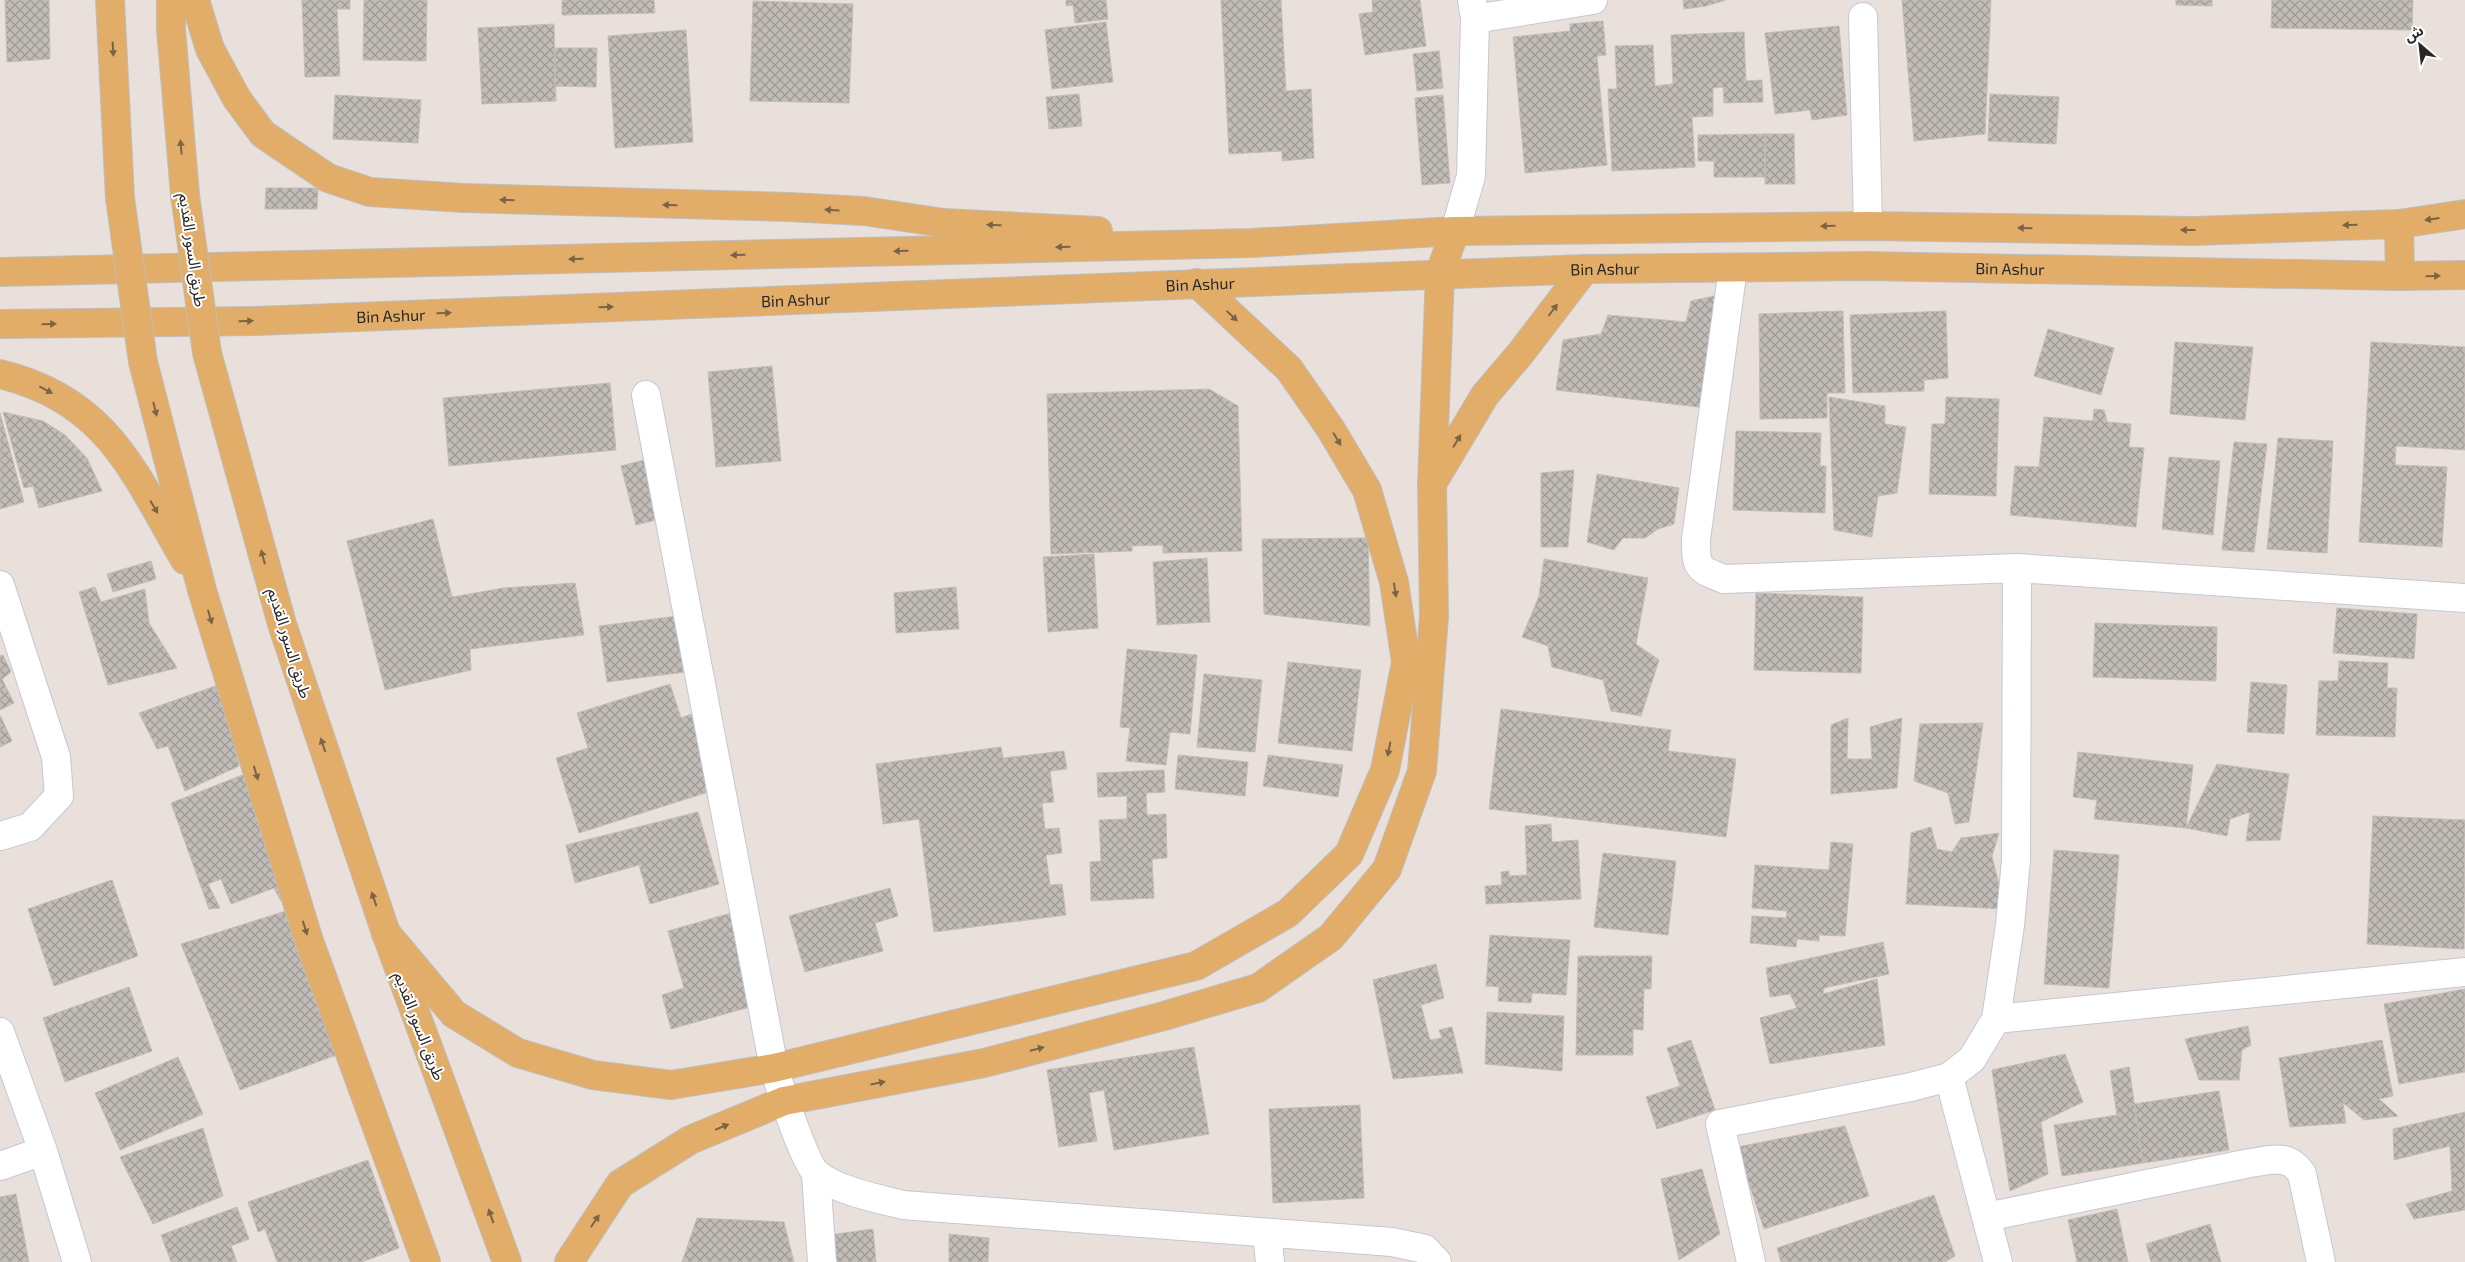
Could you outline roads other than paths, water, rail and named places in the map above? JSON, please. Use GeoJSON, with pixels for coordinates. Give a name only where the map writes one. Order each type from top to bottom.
{"type":"FeatureCollection","features":[{"type":"Feature","properties":{"kind":"main road"},"geometry":{"type":"LineString","coordinates":[[110,0],[120,198],[143,362],[202,590],[309,941],[426,1262]]}},
{"type":"Feature","properties":{"kind":"main road","name":"طريق السور القديم"},"geometry":{"type":"LineString","coordinates":[[171,0],[171,29],[185,195],[207,353],[282,624],[386,933],[507,1262]]}},
{"type":"Feature","properties":{"kind":"main road"},"geometry":{"type":"LineString","coordinates":[[195,0],[210,49],[237,99],[262,134],[328,178],[370,192],[473,199],[864,211],[944,223],[1060,228],[1252,242]]}},
{"type":"Feature","properties":{"kind":"main road"},"geometry":{"type":"LineString","coordinates":[[0,272],[1252,242],[1455,231],[1868,226],[2194,230],[2399,224],[2465,214]]}},
{"type":"Feature","properties":{"kind":"main road"},"geometry":{"type":"LineString","coordinates":[[2399,224],[2400,276]]}},
{"type":"Feature","properties":{"kind":"main road"},"geometry":{"type":"LineString","coordinates":[[569,1262],[620,1184],[690,1140],[784,1101],[984,1063],[1164,1016],[1249,991],[1258,988],[1331,937],[1388,869],[1422,771],[1434,616],[1432,483],[1440,273],[1455,231]]}},
{"type":"Feature","properties":{"kind":"main road","name":"Bin Ashur"},"geometry":{"type":"LineString","coordinates":[[0,324],[257,321],[1440,273],[1585,269],[1866,266],[2400,276],[2465,275]]}},
{"type":"Feature","properties":{"kind":"main road"},"geometry":{"type":"LineString","coordinates":[[1432,483],[1486,395],[1585,269]]}},
{"type":"Feature","properties":{"kind":"main road"},"geometry":{"type":"LineString","coordinates":[[386,933],[454,1014],[518,1053],[593,1075],[671,1085],[774,1068],[1196,966],[1288,913],[1349,854],[1385,770],[1406,662],[1394,582],[1367,490],[1330,428],[1289,369],[1197,283]]}},
{"type":"Feature","properties":{"kind":"main road"},"geometry":{"type":"LineString","coordinates":[[0,374],[45,389],[69,402],[98,425],[122,452],[202,590]]}},
{"type":"Feature","properties":{"kind":"street"},"geometry":{"type":"LineString","coordinates":[[1455,231],[1471,176],[1473,10],[1592,0]]}},
{"type":"Feature","properties":{"kind":"street"},"geometry":{"type":"LineString","coordinates":[[1862,17],[1868,226]]}},
{"type":"Feature","properties":{"kind":"street"},"geometry":{"type":"LineString","coordinates":[[1733,268],[1696,539],[1696,563],[1702,571],[1724,579],[2017,568],[2465,598]]}},
{"type":"Feature","properties":{"kind":"street"},"geometry":{"type":"LineString","coordinates":[[646,395],[774,1068],[784,1101],[816,1174],[822,1262]]}},
{"type":"Feature","properties":{"kind":"street"},"geometry":{"type":"LineString","coordinates":[[1751,1262],[1720,1124],[1911,1087],[1949,1077],[1972,1059],[1996,1019],[2010,925],[2016,860],[2017,568]]}},
{"type":"Feature","properties":{"kind":"street"},"geometry":{"type":"LineString","coordinates":[[0,586],[56,757],[59,796],[30,826],[0,836]]}},
{"type":"Feature","properties":{"kind":"street"},"geometry":{"type":"LineString","coordinates":[[1996,1019],[2465,972]]}},
{"type":"Feature","properties":{"kind":"street"},"geometry":{"type":"LineString","coordinates":[[0,1032],[42,1151],[77,1262]]}},
{"type":"Feature","properties":{"kind":"street"},"geometry":{"type":"LineString","coordinates":[[1949,1077],[1998,1262]]}},
{"type":"Feature","properties":{"kind":"street"},"geometry":{"type":"LineString","coordinates":[[0,1166],[42,1151]]}},
{"type":"Feature","properties":{"kind":"street"},"geometry":{"type":"LineString","coordinates":[[1986,1217],[2250,1163],[2285,1159],[2295,1164],[2302,1174],[2321,1262]]}},
{"type":"Feature","properties":{"kind":"street"},"geometry":{"type":"LineString","coordinates":[[816,1174],[854,1192],[903,1205],[1392,1242],[1425,1249],[1437,1262]]}},
{"type":"Feature","properties":{"kind":"street"},"geometry":{"type":"LineString","coordinates":[[1267,1233],[1270,1262]]}}]}
